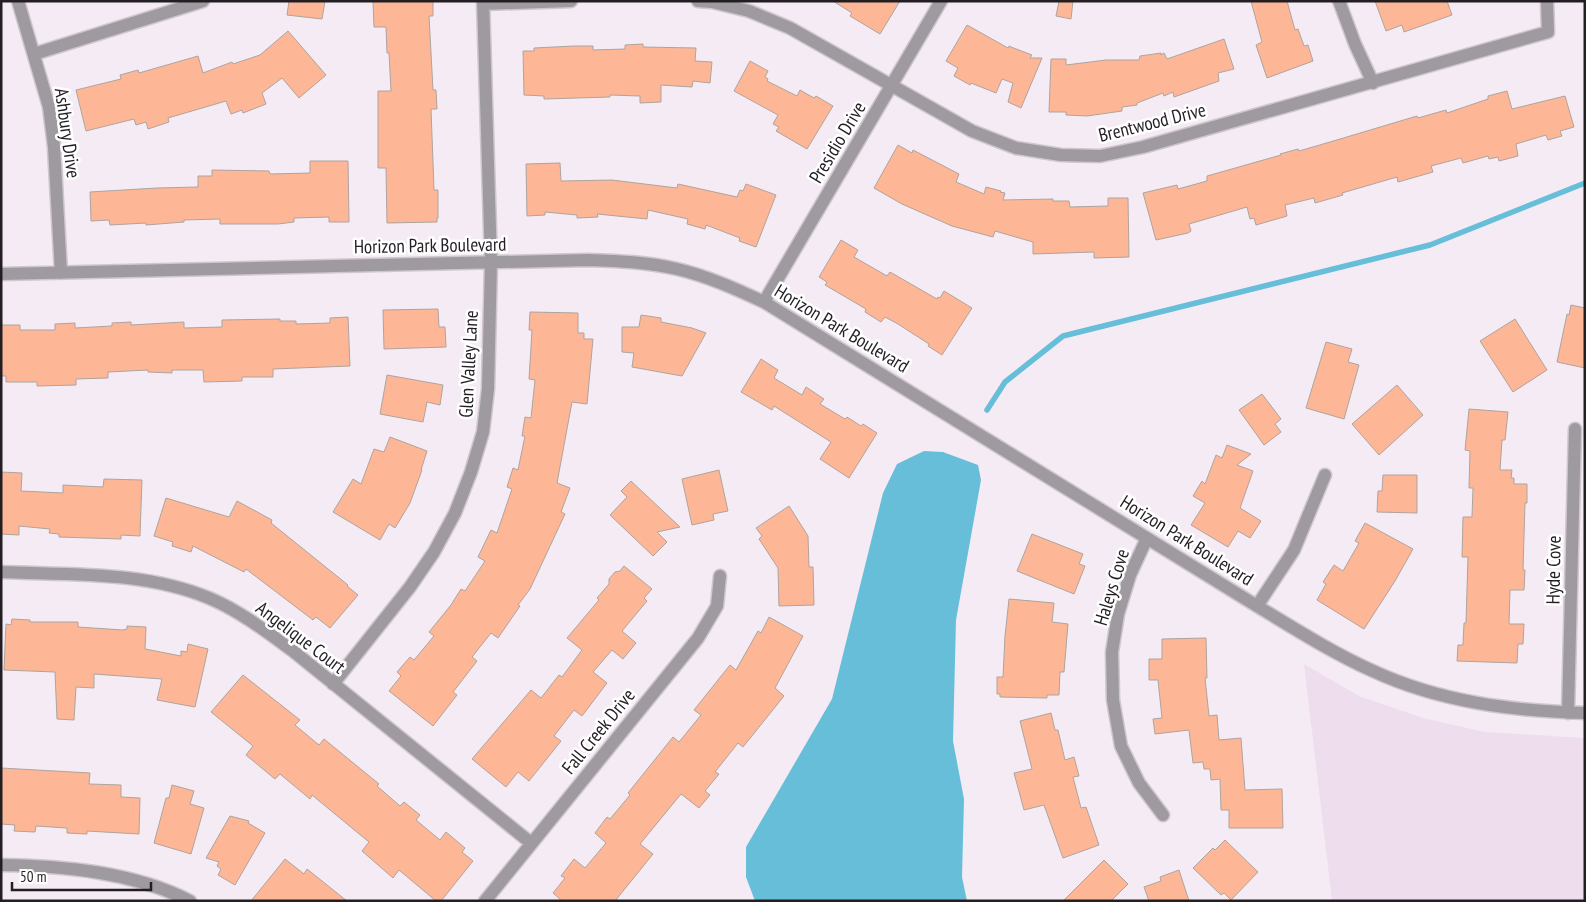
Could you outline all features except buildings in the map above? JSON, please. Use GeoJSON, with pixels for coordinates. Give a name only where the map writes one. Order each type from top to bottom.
{"type":"FeatureCollection","features":[{"type":"Feature","properties":{"kind":"street","name":"Ashbury Drive"},"geometry":{"type":"LineString","coordinates":[[18,1],[49,107],[54,148],[61,272]]}},
{"type":"Feature","properties":{"kind":"street"},"geometry":{"type":"LineString","coordinates":[[34,54],[203,1]]}},
{"type":"Feature","properties":{"kind":"street"},"geometry":{"type":"LineString","coordinates":[[483,3],[571,1]]}},
{"type":"Feature","properties":{"kind":"street","name":"Brentwood Drive"},"geometry":{"type":"LineString","coordinates":[[698,1],[712,2],[749,11],[790,28],[972,131],[1016,148],[1061,155],[1100,156],[1143,147],[1548,32],[1547,1]]}},
{"type":"Feature","properties":{"kind":"street","name":"Presidio Drive"},"geometry":{"type":"LineString","coordinates":[[764,302],[941,1]]}},
{"type":"Feature","properties":{"kind":"street"},"geometry":{"type":"LineString","coordinates":[[1340,1],[1355,44],[1373,82]]}},
{"type":"Feature","properties":{"kind":"street","name":"Glen Valley Lane"},"geometry":{"type":"LineString","coordinates":[[333,684],[410,587],[434,552],[455,513],[471,472],[483,432],[488,389],[491,262],[483,3]]}},
{"type":"Feature","properties":{"kind":"street","name":"Horizon Park Boulevard"},"geometry":{"type":"LineString","coordinates":[[1,274],[588,260],[634,262],[676,268],[721,282],[764,302],[1257,606],[1329,649],[1374,672],[1404,684],[1452,698],[1498,707],[1585,713]]}},
{"type":"Feature","properties":{"kind":"street","name":"Hyde Cove"},"geometry":{"type":"LineString","coordinates":[[1568,712],[1575,429]]}},
{"type":"Feature","properties":{"kind":"street"},"geometry":{"type":"LineString","coordinates":[[1257,606],[1294,550],[1325,475]]}},
{"type":"Feature","properties":{"kind":"street","name":"Haleys Cove"},"geometry":{"type":"LineString","coordinates":[[1147,538],[1130,575],[1118,614],[1112,652],[1112,700],[1121,746],[1139,783],[1163,815]]}},
{"type":"Feature","properties":{"kind":"street","name":"Angelique Court"},"geometry":{"type":"LineString","coordinates":[[1,572],[129,577],[174,586],[210,598],[264,629],[531,843]]}},
{"type":"Feature","properties":{"kind":"street","name":"Fall Creek Drive"},"geometry":{"type":"LineString","coordinates":[[486,901],[698,638],[717,606],[720,576]]}},
{"type":"Feature","properties":{"kind":"street"},"geometry":{"type":"LineString","coordinates":[[1,865],[93,872],[131,878],[171,891],[190,901]]}},
{"type":"Feature","properties":{"kind":"shaded area"},"geometry":{"type":"Polygon","coordinates":[[[1304,664],[1359,696],[1423,718],[1485,732],[1585,738],[1585,901],[1332,901],[1304,664]]]}},
{"type":"Feature","properties":{"kind":"water"},"geometry":{"type":"Polygon","coordinates":[[[924,451],[943,452],[978,465],[981,480],[956,620],[953,741],[964,799],[962,877],[967,901],[755,901],[746,877],[746,847],[832,699],[883,493],[897,464],[924,451]]]}},
{"type":"Feature","properties":{"kind":"waterway"},"geometry":{"type":"LineString","coordinates":[[987,410],[1005,382],[1063,336],[1430,245],[1585,183]]}}]}
